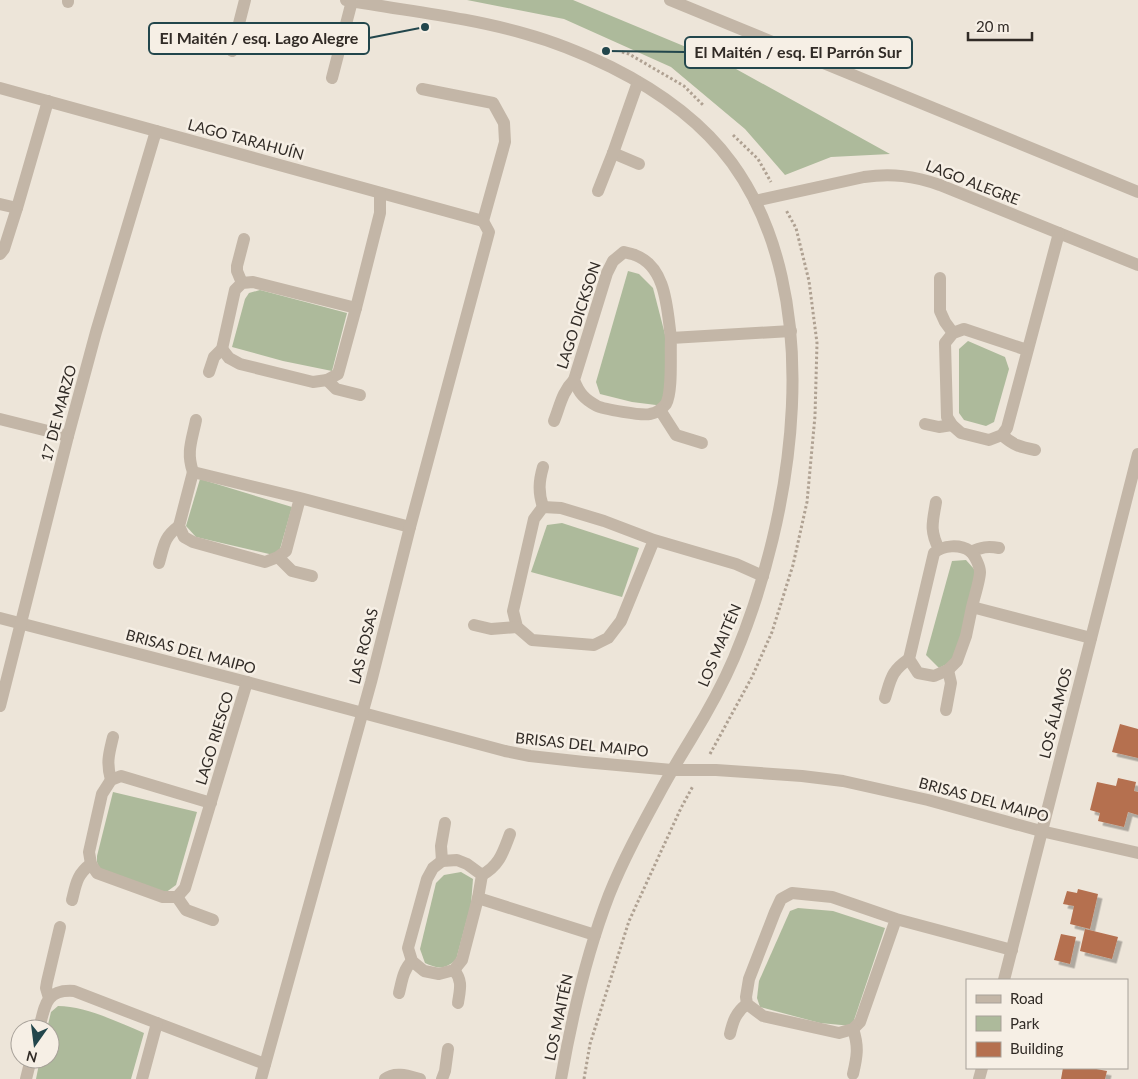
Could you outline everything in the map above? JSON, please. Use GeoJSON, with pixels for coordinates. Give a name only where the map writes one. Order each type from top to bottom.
{"type":"FeatureCollection","features":[{"type":"Feature","properties":{"kind":"street"},"geometry":{"type":"LineString","coordinates":[[232,51],[245,0]]}},
{"type":"Feature","properties":{"kind":"street"},"geometry":{"type":"LineString","coordinates":[[670,0],[1138,192]]}},
{"type":"Feature","properties":{"kind":"street"},"geometry":{"type":"LineString","coordinates":[[332,78],[349,1]]}},
{"type":"Feature","properties":{"kind":"street","name":"LOS MAITÉN"},"geometry":{"type":"LineString","coordinates":[[349,1],[457,19],[525,34],[588,56],[613,68],[665,99],[700,128],[732,164],[755,201],[780,267],[787,298],[791,331],[792,388],[787,464],[781,502],[763,576],[749,618],[725,676],[698,727],[656,798],[608,898],[595,935],[576,1004],[561,1079]]}},
{"type":"Feature","properties":{"kind":"street"},"geometry":{"type":"LineString","coordinates":[[598,191],[638,82]]}},
{"type":"Feature","properties":{"kind":"street","name":"LAGO TARAHUÍN"},"geometry":{"type":"LineString","coordinates":[[0,88],[483,221]]}},
{"type":"Feature","properties":{"kind":"street"},"geometry":{"type":"LineString","coordinates":[[422,89],[493,103],[504,122],[504,142],[483,221]]}},
{"type":"Feature","properties":{"kind":"street"},"geometry":{"type":"LineString","coordinates":[[0,254],[4,250],[48,101]]}},
{"type":"Feature","properties":{"kind":"street","name":"17 DE MARZO"},"geometry":{"type":"LineString","coordinates":[[0,706],[96,332],[156,131]]}},
{"type":"Feature","properties":{"kind":"street"},"geometry":{"type":"LineString","coordinates":[[613,153],[639,164]]}},
{"type":"Feature","properties":{"kind":"street","name":"LAGO ALEGRE"},"geometry":{"type":"LineString","coordinates":[[755,201],[864,177],[878,175],[906,176],[940,186],[1138,265]]}},
{"type":"Feature","properties":{"kind":"street"},"geometry":{"type":"LineString","coordinates":[[222,349],[230,358],[240,364],[313,382],[327,380],[338,374],[380,213],[380,193]]}},
{"type":"Feature","properties":{"kind":"street"},"geometry":{"type":"LineString","coordinates":[[0,204],[17,208]]}},
{"type":"Feature","properties":{"kind":"street","name":"LAS ROSAS"},"geometry":{"type":"LineString","coordinates":[[261,1079],[362,713],[489,232],[483,221]]}},
{"type":"Feature","properties":{"kind":"street"},"geometry":{"type":"LineString","coordinates":[[1027,350],[964,329],[953,333],[945,343],[947,417],[952,425],[961,433],[989,440],[1002,435],[1007,428],[1059,233]]}},
{"type":"Feature","properties":{"kind":"street"},"geometry":{"type":"LineString","coordinates":[[242,283],[237,266],[244,239]]}},
{"type":"Feature","properties":{"kind":"street","name":"LAGO DICKSON"},"geometry":{"type":"LineString","coordinates":[[554,422],[564,393],[574,380],[612,261],[624,252],[636,255],[648,263],[660,280],[665,300],[671,338],[670,394],[666,404],[660,410],[643,415],[598,407],[579,393],[574,380]]}},
{"type":"Feature","properties":{"kind":"street"},"geometry":{"type":"LineString","coordinates":[[940,278],[940,311],[953,333]]}},
{"type":"Feature","properties":{"kind":"street"},"geometry":{"type":"LineString","coordinates":[[209,372],[214,358],[222,349],[235,290],[242,283],[253,282],[356,308]]}},
{"type":"Feature","properties":{"kind":"street"},"geometry":{"type":"LineString","coordinates":[[671,338],[791,331]]}},
{"type":"Feature","properties":{"kind":"street"},"geometry":{"type":"LineString","coordinates":[[327,380],[336,389],[360,395]]}},
{"type":"Feature","properties":{"kind":"street"},"geometry":{"type":"LineString","coordinates":[[660,410],[676,435],[702,442]]}},
{"type":"Feature","properties":{"kind":"street"},"geometry":{"type":"LineString","coordinates":[[0,419],[68,436]]}},
{"type":"Feature","properties":{"kind":"street"},"geometry":{"type":"LineString","coordinates":[[196,420],[189,455],[193,472],[179,526],[184,537],[193,542],[265,562],[278,558],[286,551],[300,498]]}},
{"type":"Feature","properties":{"kind":"street"},"geometry":{"type":"LineString","coordinates":[[925,424],[937,427],[952,425]]}},
{"type":"Feature","properties":{"kind":"street"},"geometry":{"type":"LineString","coordinates":[[1002,435],[1016,446],[1035,450]]}},
{"type":"Feature","properties":{"kind":"street","name":"LOS ÁLAMOS"},"geometry":{"type":"LineString","coordinates":[[1004,979],[1138,454]]}},
{"type":"Feature","properties":{"kind":"street"},"geometry":{"type":"LineString","coordinates":[[543,466],[539,490],[543,506],[534,519],[513,611],[517,627],[532,640],[594,645],[608,638],[621,621],[654,540]]}},
{"type":"Feature","properties":{"kind":"street"},"geometry":{"type":"LineString","coordinates":[[193,472],[410,527]]}},
{"type":"Feature","properties":{"kind":"street"},"geometry":{"type":"LineString","coordinates":[[936,502],[932,528],[939,549]]}},
{"type":"Feature","properties":{"kind":"street"},"geometry":{"type":"LineString","coordinates":[[543,506],[560,508],[604,521],[654,540],[736,564],[763,576]]}},
{"type":"Feature","properties":{"kind":"street"},"geometry":{"type":"LineString","coordinates":[[159,563],[164,544],[170,532],[179,526]]}},
{"type":"Feature","properties":{"kind":"street"},"geometry":{"type":"LineString","coordinates":[[885,698],[895,671],[909,660],[934,553],[939,549],[956,545],[971,552],[980,572],[966,636],[957,661],[948,670],[934,676],[918,673],[909,660]]}},
{"type":"Feature","properties":{"kind":"street"},"geometry":{"type":"LineString","coordinates":[[971,552],[985,546],[999,548]]}},
{"type":"Feature","properties":{"kind":"street"},"geometry":{"type":"LineString","coordinates":[[278,558],[292,571],[312,576]]}},
{"type":"Feature","properties":{"kind":"street"},"geometry":{"type":"LineString","coordinates":[[972,607],[1091,638]]}},
{"type":"Feature","properties":{"kind":"street","name":"BRISAS DEL MAIPO"},"geometry":{"type":"LineString","coordinates":[[0,618],[480,745],[530,756],[672,770],[701,770],[843,780],[928,800],[1042,831],[1138,853]]}},
{"type":"Feature","properties":{"kind":"street"},"geometry":{"type":"LineString","coordinates":[[474,626],[491,629],[517,627]]}},
{"type":"Feature","properties":{"kind":"street"},"geometry":{"type":"LineString","coordinates":[[946,710],[951,683],[948,670]]}},
{"type":"Feature","properties":{"kind":"street","name":"LAGO RIESCO"},"geometry":{"type":"LineString","coordinates":[[177,897],[185,888],[247,682]]}},
{"type":"Feature","properties":{"kind":"street"},"geometry":{"type":"LineString","coordinates":[[113,737],[107,760],[111,780],[102,794],[89,852],[91,864],[97,873],[163,897],[177,897],[186,910],[213,920]]}},
{"type":"Feature","properties":{"kind":"street","name":"LAGO RIESCO"},"geometry":{"type":"LineString","coordinates":[[111,780],[121,776],[211,803]]}},
{"type":"Feature","properties":{"kind":"street"},"geometry":{"type":"LineString","coordinates":[[442,861],[441,846],[445,823]]}},
{"type":"Feature","properties":{"kind":"street"},"geometry":{"type":"LineString","coordinates":[[482,875],[496,865],[510,834]]}},
{"type":"Feature","properties":{"kind":"street"},"geometry":{"type":"LineString","coordinates":[[457,860],[467,864],[482,875],[462,960],[454,970],[439,974],[424,972],[412,962],[408,948],[427,879],[433,868],[442,861],[457,860]]}},
{"type":"Feature","properties":{"kind":"street"},"geometry":{"type":"LineString","coordinates":[[72,900],[79,875],[91,864]]}},
{"type":"Feature","properties":{"kind":"street"},"geometry":{"type":"LineString","coordinates":[[896,919],[860,1022],[853,1030],[840,1032],[764,1016],[747,1004],[746,996],[749,978],[775,912],[781,899],[792,893],[832,897],[896,919],[1012,950]]}},
{"type":"Feature","properties":{"kind":"street"},"geometry":{"type":"LineString","coordinates":[[478,898],[595,935]]}},
{"type":"Feature","properties":{"kind":"street"},"geometry":{"type":"LineString","coordinates":[[49,998],[46,982],[60,927]]}},
{"type":"Feature","properties":{"kind":"street"},"geometry":{"type":"LineString","coordinates":[[399,993],[404,973],[407,966],[412,962]]}},
{"type":"Feature","properties":{"kind":"street"},"geometry":{"type":"LineString","coordinates":[[454,970],[459,976],[460,982],[458,1003]]}},
{"type":"Feature","properties":{"kind":"street"},"geometry":{"type":"LineString","coordinates":[[41,1019],[49,998],[58,992],[74,991],[265,1064]]}},
{"type":"Feature","properties":{"kind":"street"},"geometry":{"type":"LineString","coordinates":[[730,1034],[736,1014],[747,1004]]}},
{"type":"Feature","properties":{"kind":"street"},"geometry":{"type":"LineString","coordinates":[[142,1079],[157,1023]]}},
{"type":"Feature","properties":{"kind":"street"},"geometry":{"type":"LineString","coordinates":[[853,1030],[858,1048],[853,1074]]}},
{"type":"Feature","properties":{"kind":"street"},"geometry":{"type":"LineString","coordinates":[[442,1079],[448,1049]]}},
{"type":"Feature","properties":{"kind":"street"},"geometry":{"type":"LineString","coordinates":[[385,1079],[389,1076],[403,1074],[420,1079]]}},
{"type":"Feature","properties":{"kind":"path"},"geometry":{"type":"LineString","coordinates":[[620,51],[629,54],[684,86],[704,106]]}},
{"type":"Feature","properties":{"kind":"path"},"geometry":{"type":"LineString","coordinates":[[584,1079],[590,1044],[628,921],[680,808],[752,677],[772,632],[793,565],[807,502],[815,416],[817,343],[809,281],[796,228],[758,159],[731,133]]}},
{"type":"Feature","properties":{"kind":"green space"},"geometry":{"type":"Polygon","coordinates":[[[467,0],[573,0],[727,64],[890,154],[831,157],[785,175],[745,129],[671,67],[564,19],[467,0]]]}},
{"type":"Feature","properties":{"kind":"green space"},"geometry":{"type":"Polygon","coordinates":[[[628,271],[639,274],[653,288],[668,346],[664,406],[632,402],[600,394],[596,382],[628,271]]]}},
{"type":"Feature","properties":{"kind":"green space"},"geometry":{"type":"Polygon","coordinates":[[[260,290],[347,313],[332,371],[283,361],[232,347],[245,299],[249,293],[260,290]]]}},
{"type":"Feature","properties":{"kind":"green space"},"geometry":{"type":"Polygon","coordinates":[[[968,341],[1005,357],[1009,369],[994,422],[986,426],[964,420],[959,413],[959,349],[968,341]]]}},
{"type":"Feature","properties":{"kind":"green space"},"geometry":{"type":"Polygon","coordinates":[[[200,479],[292,507],[278,556],[196,537],[186,526],[200,479]]]}},
{"type":"Feature","properties":{"kind":"green space"},"geometry":{"type":"Polygon","coordinates":[[[562,523],[639,548],[622,597],[531,572],[547,525],[562,523]]]}},
{"type":"Feature","properties":{"kind":"green space"},"geometry":{"type":"Polygon","coordinates":[[[966,560],[974,569],[976,580],[959,658],[939,668],[926,655],[952,561],[966,560]]]}},
{"type":"Feature","properties":{"kind":"green space"},"geometry":{"type":"Polygon","coordinates":[[[113,792],[197,812],[176,885],[165,893],[100,870],[97,856],[113,792]]]}},
{"type":"Feature","properties":{"kind":"green space"},"geometry":{"type":"Polygon","coordinates":[[[461,872],[473,879],[471,904],[456,960],[448,966],[441,968],[425,963],[420,949],[436,883],[444,875],[461,872]]]}},
{"type":"Feature","properties":{"kind":"green space"},"geometry":{"type":"Polygon","coordinates":[[[798,908],[833,911],[885,928],[852,1026],[820,1023],[760,1007],[757,998],[759,981],[790,911],[798,908]]]}},
{"type":"Feature","properties":{"kind":"green space"},"geometry":{"type":"Polygon","coordinates":[[[58,1006],[79,1009],[144,1033],[131,1079],[36,1079],[38,1069],[60,1069],[60,1019],[49,1019],[51,1012],[58,1006]]]}},
{"type":"Feature","properties":{"kind":"building"},"geometry":{"type":"Polygon","coordinates":[[[1120,724],[1138,729],[1138,758],[1112,752],[1120,724]]]}},
{"type":"Feature","properties":{"kind":"building"},"geometry":{"type":"Polygon","coordinates":[[[1118,778],[1136,782],[1134,791],[1138,792],[1138,815],[1128,812],[1124,827],[1098,821],[1100,813],[1090,810],[1097,782],[1116,786],[1118,778]]]}},
{"type":"Feature","properties":{"kind":"building"},"geometry":{"type":"Polygon","coordinates":[[[1078,889],[1098,894],[1090,929],[1070,924],[1074,906],[1063,904],[1067,891],[1077,893],[1078,889]]]}},
{"type":"Feature","properties":{"kind":"building"},"geometry":{"type":"Polygon","coordinates":[[[1085,929],[1118,937],[1112,959],[1080,951],[1085,929]]]}},
{"type":"Feature","properties":{"kind":"building"},"geometry":{"type":"Polygon","coordinates":[[[1061,934],[1076,937],[1070,964],[1054,960],[1061,934]]]}},
{"type":"Feature","properties":{"kind":"building"},"geometry":{"type":"Polygon","coordinates":[[[1063,1069],[1096,1069],[1107,1071],[1105,1079],[1061,1079],[1063,1069]]]}},
{"type":"Feature","properties":{"kind":"place","name":"El Maitén / esq. Lago Alegre"},"geometry":{"type":"Point","coordinates":[425,27]}},
{"type":"Feature","properties":{"kind":"place","name":"El Maitén / esq. El Parrón Sur"},"geometry":{"type":"Point","coordinates":[606,51]}}]}
